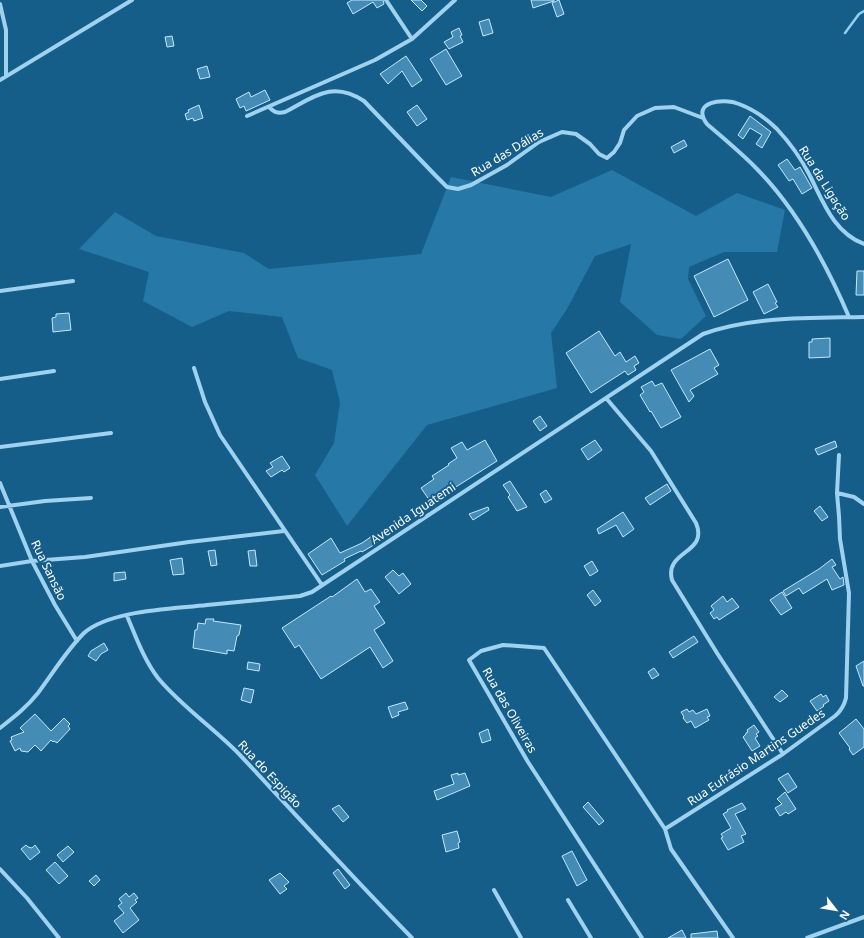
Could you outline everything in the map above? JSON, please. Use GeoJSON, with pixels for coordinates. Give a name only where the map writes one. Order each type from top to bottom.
{"type":"FeatureCollection","features":[{"type":"Feature","properties":{"kind":"street"},"geometry":{"type":"LineString","coordinates":[[0,80],[132,0]]}},
{"type":"Feature","properties":{"kind":"street"},"geometry":{"type":"LineString","coordinates":[[386,0],[412,39]]}},
{"type":"Feature","properties":{"kind":"street"},"geometry":{"type":"LineString","coordinates":[[247,116],[354,70],[412,39],[455,0]]}},
{"type":"Feature","properties":{"kind":"street"},"geometry":{"type":"LineString","coordinates":[[0,4],[6,30],[6,76]]}},
{"type":"Feature","properties":{"kind":"street","name":"Rua das Dálias"},"geometry":{"type":"LineString","coordinates":[[269,107],[274,112],[280,113],[285,112],[325,92],[337,90],[352,94],[364,101],[447,187],[458,189],[471,185],[507,164],[539,142],[562,132],[576,134],[590,144],[599,154],[606,158],[614,152],[620,143],[624,130],[637,116],[655,108],[674,107],[703,118]]}},
{"type":"Feature","properties":{"kind":"street","name":"Rua da Ligação"},"geometry":{"type":"LineString","coordinates":[[703,118],[703,109],[710,102],[732,102],[739,104],[763,118],[777,129],[803,163],[821,200],[834,220],[846,234],[864,244]]}},
{"type":"Feature","properties":{"kind":"street"},"geometry":{"type":"LineString","coordinates":[[703,118],[707,124],[755,167],[783,200],[802,226],[834,283],[849,317]]}},
{"type":"Feature","properties":{"kind":"street"},"geometry":{"type":"LineString","coordinates":[[0,291],[73,281]]}},
{"type":"Feature","properties":{"kind":"street","name":"Avenida Iguatemi"},"geometry":{"type":"LineString","coordinates":[[0,728],[18,715],[37,694],[62,658],[86,632],[97,625],[113,618],[142,612],[300,596],[312,592],[703,334],[722,327],[767,320],[864,317]]}},
{"type":"Feature","properties":{"kind":"street"},"geometry":{"type":"LineString","coordinates":[[194,368],[205,402],[220,435],[322,585]]}},
{"type":"Feature","properties":{"kind":"street"},"geometry":{"type":"LineString","coordinates":[[0,379],[54,371]]}},
{"type":"Feature","properties":{"kind":"street"},"geometry":{"type":"LineString","coordinates":[[606,398],[651,451],[696,523],[699,534],[698,539],[694,545],[672,565],[672,580],[782,754]]}},
{"type":"Feature","properties":{"kind":"street"},"geometry":{"type":"LineString","coordinates":[[0,447],[111,434]]}},
{"type":"Feature","properties":{"kind":"street","name":"Rua Eufrásio Martins Guedes"},"geometry":{"type":"LineString","coordinates":[[665,828],[782,754],[841,711],[846,698],[849,593],[840,539],[837,493],[839,455]]}},
{"type":"Feature","properties":{"kind":"street","name":"Rua Sansão"},"geometry":{"type":"LineString","coordinates":[[0,483],[32,561],[77,641]]}},
{"type":"Feature","properties":{"kind":"street"},"geometry":{"type":"LineString","coordinates":[[837,493],[854,497],[864,504]]}},
{"type":"Feature","properties":{"kind":"street"},"geometry":{"type":"LineString","coordinates":[[0,506],[91,498]]}},
{"type":"Feature","properties":{"kind":"street"},"geometry":{"type":"LineString","coordinates":[[0,566],[32,561],[85,557],[189,542],[284,531]]}},
{"type":"Feature","properties":{"kind":"street","name":"Rua do Espigão"},"geometry":{"type":"LineString","coordinates":[[127,616],[140,646],[158,677],[180,700],[238,754],[359,884],[412,938]]}},
{"type":"Feature","properties":{"kind":"street","name":"Rua das Oliveiras"},"geometry":{"type":"LineString","coordinates":[[642,938],[528,762],[469,660],[481,651],[503,645],[544,648],[665,828]]}},
{"type":"Feature","properties":{"kind":"street"},"geometry":{"type":"LineString","coordinates":[[665,828],[671,849],[732,938]]}},
{"type":"Feature","properties":{"kind":"street"},"geometry":{"type":"LineString","coordinates":[[0,869],[27,898],[59,938]]}},
{"type":"Feature","properties":{"kind":"street"},"geometry":{"type":"LineString","coordinates":[[494,890],[521,938]]}},
{"type":"Feature","properties":{"kind":"street"},"geometry":{"type":"LineString","coordinates":[[568,900],[591,938]]}},
{"type":"Feature","properties":{"kind":"street"},"geometry":{"type":"LineString","coordinates":[[807,938],[864,917]]}},
{"type":"Feature","properties":{"kind":"shaded area"},"geometry":{"type":"Polygon","coordinates":[[[612,170],[696,216],[737,193],[785,210],[777,252],[724,252],[689,267],[688,279],[706,316],[681,339],[657,335],[620,302],[631,244],[595,256],[567,309],[551,333],[557,388],[427,425],[347,526],[315,475],[334,443],[340,403],[332,370],[298,358],[282,317],[229,311],[192,327],[143,301],[149,272],[79,249],[115,212],[156,236],[244,253],[269,269],[421,254],[451,177],[551,197],[612,170]]]}},
{"type":"Feature","properties":{"kind":"building"},"geometry":{"type":"Polygon","coordinates":[[[352,0],[383,0],[384,4],[377,8],[373,2],[353,14],[347,3],[352,0]]]}},
{"type":"Feature","properties":{"kind":"building"},"geometry":{"type":"Polygon","coordinates":[[[411,0],[421,0],[427,6],[422,11],[411,0]]]}},
{"type":"Feature","properties":{"kind":"building"},"geometry":{"type":"Polygon","coordinates":[[[531,0],[554,0],[554,1],[533,8],[531,0]]]}},
{"type":"Feature","properties":{"kind":"building"},"geometry":{"type":"Polygon","coordinates":[[[559,0],[564,14],[557,17],[552,3],[559,0]]]}},
{"type":"Feature","properties":{"kind":"building"},"geometry":{"type":"Polygon","coordinates":[[[489,19],[493,33],[483,36],[479,22],[489,19]]]}},
{"type":"Feature","properties":{"kind":"building"},"geometry":{"type":"Polygon","coordinates":[[[459,28],[462,35],[460,36],[463,42],[449,49],[444,42],[453,37],[451,32],[459,28]]]}},
{"type":"Feature","properties":{"kind":"building"},"geometry":{"type":"Polygon","coordinates":[[[172,36],[174,46],[167,47],[165,37],[172,36]]]}},
{"type":"Feature","properties":{"kind":"building"},"geometry":{"type":"Polygon","coordinates":[[[446,49],[462,76],[446,85],[430,59],[446,49]]]}},
{"type":"Feature","properties":{"kind":"building"},"geometry":{"type":"Polygon","coordinates":[[[406,56],[422,80],[412,87],[402,71],[388,84],[380,74],[406,56]]]}},
{"type":"Feature","properties":{"kind":"building"},"geometry":{"type":"Polygon","coordinates":[[[207,66],[210,77],[200,79],[197,69],[207,66]]]}},
{"type":"Feature","properties":{"kind":"building"},"geometry":{"type":"Polygon","coordinates":[[[265,90],[270,100],[246,111],[244,106],[240,108],[236,99],[249,92],[251,97],[265,90]]]}},
{"type":"Feature","properties":{"kind":"building"},"geometry":{"type":"Polygon","coordinates":[[[199,105],[203,118],[194,121],[193,118],[187,120],[185,114],[189,112],[188,110],[199,105]]]}},
{"type":"Feature","properties":{"kind":"building"},"geometry":{"type":"Polygon","coordinates":[[[417,105],[427,119],[417,126],[407,112],[417,105]]]}},
{"type":"Feature","properties":{"kind":"building"},"geometry":{"type":"Polygon","coordinates":[[[750,116],[771,132],[762,148],[756,144],[762,135],[750,128],[743,139],[738,135],[750,116]]]}},
{"type":"Feature","properties":{"kind":"building"},"geometry":{"type":"Polygon","coordinates":[[[684,140],[687,146],[674,153],[671,147],[684,140]]]}},
{"type":"Feature","properties":{"kind":"building"},"geometry":{"type":"Polygon","coordinates":[[[787,159],[795,170],[800,167],[812,188],[802,194],[793,179],[789,181],[778,165],[787,159]]]}},
{"type":"Feature","properties":{"kind":"building"},"geometry":{"type":"Polygon","coordinates":[[[728,259],[748,300],[714,317],[694,276],[728,259]]]}},
{"type":"Feature","properties":{"kind":"building"},"geometry":{"type":"Polygon","coordinates":[[[857,271],[864,271],[864,295],[856,295],[857,271]]]}},
{"type":"Feature","properties":{"kind":"building"},"geometry":{"type":"Polygon","coordinates":[[[768,284],[778,307],[764,314],[753,292],[768,284]]]}},
{"type":"Feature","properties":{"kind":"building"},"geometry":{"type":"Polygon","coordinates":[[[69,313],[71,330],[53,332],[52,318],[56,317],[56,314],[69,313]]]}},
{"type":"Feature","properties":{"kind":"building"},"geometry":{"type":"Polygon","coordinates":[[[599,331],[615,356],[620,352],[626,362],[635,356],[639,363],[634,366],[636,370],[628,375],[625,371],[591,393],[566,353],[599,331]]]}},
{"type":"Feature","properties":{"kind":"building"},"geometry":{"type":"Polygon","coordinates":[[[830,338],[830,357],[809,358],[809,342],[812,342],[812,339],[830,338]]]}},
{"type":"Feature","properties":{"kind":"building"},"geometry":{"type":"Polygon","coordinates":[[[710,349],[719,365],[714,368],[718,374],[690,390],[694,396],[689,402],[671,370],[710,349]]]}},
{"type":"Feature","properties":{"kind":"building"},"geometry":{"type":"Polygon","coordinates":[[[652,381],[655,386],[662,383],[681,417],[661,428],[640,395],[644,392],[641,387],[652,381]]]}},
{"type":"Feature","properties":{"kind":"building"},"geometry":{"type":"Polygon","coordinates":[[[540,416],[547,426],[540,431],[533,421],[540,416]]]}},
{"type":"Feature","properties":{"kind":"building"},"geometry":{"type":"Polygon","coordinates":[[[485,440],[497,461],[432,504],[421,488],[434,479],[432,476],[457,458],[451,448],[462,442],[467,450],[485,440]]]}},
{"type":"Feature","properties":{"kind":"building"},"geometry":{"type":"Polygon","coordinates":[[[595,440],[602,450],[588,460],[581,449],[595,440]]]}},
{"type":"Feature","properties":{"kind":"building"},"geometry":{"type":"Polygon","coordinates":[[[835,441],[837,447],[818,455],[815,449],[835,441]]]}},
{"type":"Feature","properties":{"kind":"building"},"geometry":{"type":"Polygon","coordinates":[[[282,456],[290,468],[284,472],[282,470],[271,477],[266,471],[273,467],[270,463],[282,456]]]}},
{"type":"Feature","properties":{"kind":"building"},"geometry":{"type":"Polygon","coordinates":[[[510,481],[527,507],[517,511],[508,497],[510,495],[503,485],[510,481]]]}},
{"type":"Feature","properties":{"kind":"building"},"geometry":{"type":"Polygon","coordinates":[[[667,484],[671,491],[650,505],[645,498],[667,484]]]}},
{"type":"Feature","properties":{"kind":"building"},"geometry":{"type":"Polygon","coordinates":[[[546,490],[552,499],[545,503],[540,494],[546,490]]]}},
{"type":"Feature","properties":{"kind":"building"},"geometry":{"type":"Polygon","coordinates":[[[820,506],[828,517],[822,521],[814,511],[820,506]]]}},
{"type":"Feature","properties":{"kind":"building"},"geometry":{"type":"Polygon","coordinates":[[[488,507],[489,510],[473,520],[469,514],[488,507]]]}},
{"type":"Feature","properties":{"kind":"building"},"geometry":{"type":"Polygon","coordinates":[[[623,512],[634,529],[623,537],[616,525],[599,534],[597,529],[623,512]]]}},
{"type":"Feature","properties":{"kind":"building"},"geometry":{"type":"Polygon","coordinates":[[[372,536],[377,543],[362,552],[361,551],[344,559],[345,561],[322,575],[308,554],[331,538],[340,553],[362,543],[372,536]]]}},
{"type":"Feature","properties":{"kind":"building"},"geometry":{"type":"Polygon","coordinates":[[[215,550],[217,565],[211,566],[208,551],[215,550]]]}},
{"type":"Feature","properties":{"kind":"building"},"geometry":{"type":"Polygon","coordinates":[[[255,550],[257,566],[250,566],[248,551],[255,550]]]}},
{"type":"Feature","properties":{"kind":"building"},"geometry":{"type":"Polygon","coordinates":[[[182,558],[184,574],[173,575],[170,560],[182,558]]]}},
{"type":"Feature","properties":{"kind":"building"},"geometry":{"type":"Polygon","coordinates":[[[832,559],[836,565],[832,567],[840,579],[843,577],[844,585],[832,590],[827,579],[803,594],[799,588],[786,596],[783,591],[819,569],[832,559]]]}},
{"type":"Feature","properties":{"kind":"building"},"geometry":{"type":"Polygon","coordinates":[[[592,561],[598,571],[590,576],[584,566],[592,561]]]}},
{"type":"Feature","properties":{"kind":"building"},"geometry":{"type":"Polygon","coordinates":[[[393,570],[399,576],[403,573],[411,584],[399,594],[385,577],[393,570]]]}},
{"type":"Feature","properties":{"kind":"building"},"geometry":{"type":"Polygon","coordinates":[[[125,572],[126,579],[114,581],[114,573],[125,572]]]}},
{"type":"Feature","properties":{"kind":"building"},"geometry":{"type":"Polygon","coordinates":[[[357,579],[365,592],[371,589],[380,602],[374,606],[385,623],[374,630],[393,661],[383,668],[370,647],[321,679],[299,645],[295,648],[282,628],[331,596],[332,597],[357,579]]]}},
{"type":"Feature","properties":{"kind":"building"},"geometry":{"type":"Polygon","coordinates":[[[593,590],[601,601],[595,606],[587,595],[593,590]]]}},
{"type":"Feature","properties":{"kind":"building"},"geometry":{"type":"Polygon","coordinates":[[[782,592],[792,608],[781,615],[770,600],[782,592]]]}},
{"type":"Feature","properties":{"kind":"building"},"geometry":{"type":"Polygon","coordinates":[[[723,596],[727,602],[732,598],[739,607],[719,620],[717,617],[714,619],[710,613],[714,610],[711,606],[723,596]]]}},
{"type":"Feature","properties":{"kind":"building"},"geometry":{"type":"Polygon","coordinates":[[[206,619],[214,619],[213,621],[241,625],[234,651],[227,650],[227,654],[193,648],[195,630],[197,630],[198,623],[205,624],[206,619]]]}},
{"type":"Feature","properties":{"kind":"building"},"geometry":{"type":"Polygon","coordinates":[[[694,636],[698,642],[673,658],[669,652],[694,636]]]}},
{"type":"Feature","properties":{"kind":"building"},"geometry":{"type":"Polygon","coordinates":[[[104,643],[108,650],[101,654],[96,661],[88,656],[91,651],[104,643]]]}},
{"type":"Feature","properties":{"kind":"building"},"geometry":{"type":"Polygon","coordinates":[[[864,661],[864,686],[863,686],[856,666],[864,661]]]}},
{"type":"Feature","properties":{"kind":"building"},"geometry":{"type":"Polygon","coordinates":[[[248,662],[260,664],[259,671],[247,669],[248,662]]]}},
{"type":"Feature","properties":{"kind":"building"},"geometry":{"type":"Polygon","coordinates":[[[654,668],[659,675],[652,679],[648,672],[654,668]]]}},
{"type":"Feature","properties":{"kind":"building"},"geometry":{"type":"Polygon","coordinates":[[[244,688],[254,690],[251,703],[241,700],[244,688]]]}},
{"type":"Feature","properties":{"kind":"building"},"geometry":{"type":"Polygon","coordinates":[[[782,690],[788,696],[780,702],[774,697],[782,690]]]}},
{"type":"Feature","properties":{"kind":"building"},"geometry":{"type":"Polygon","coordinates":[[[821,694],[823,697],[826,695],[829,701],[817,711],[810,701],[821,694]]]}},
{"type":"Feature","properties":{"kind":"building"},"geometry":{"type":"Polygon","coordinates":[[[405,702],[408,709],[398,712],[399,715],[392,718],[388,707],[405,702]]]}},
{"type":"Feature","properties":{"kind":"building"},"geometry":{"type":"Polygon","coordinates":[[[687,709],[689,712],[693,710],[696,714],[707,709],[710,716],[707,717],[709,720],[695,728],[691,721],[687,723],[683,718],[684,717],[681,712],[687,709]]]}},
{"type":"Feature","properties":{"kind":"building"},"geometry":{"type":"Polygon","coordinates":[[[35,714],[51,731],[64,718],[70,724],[68,726],[70,729],[57,743],[51,740],[41,751],[35,745],[28,752],[21,751],[20,748],[15,751],[10,741],[12,740],[11,737],[24,732],[20,728],[35,714]]]}},
{"type":"Feature","properties":{"kind":"building"},"geometry":{"type":"Polygon","coordinates":[[[856,719],[864,729],[864,747],[853,755],[849,749],[850,748],[839,733],[856,719]]]}},
{"type":"Feature","properties":{"kind":"building"},"geometry":{"type":"Polygon","coordinates":[[[754,725],[759,732],[756,734],[758,736],[755,738],[760,746],[752,751],[743,737],[748,732],[747,730],[754,725]]]}},
{"type":"Feature","properties":{"kind":"building"},"geometry":{"type":"Polygon","coordinates":[[[488,729],[491,740],[482,743],[479,733],[488,729]]]}},
{"type":"Feature","properties":{"kind":"building"},"geometry":{"type":"Polygon","coordinates":[[[458,773],[458,775],[465,773],[470,786],[437,800],[434,791],[454,784],[451,775],[458,773]]]}},
{"type":"Feature","properties":{"kind":"building"},"geometry":{"type":"Polygon","coordinates":[[[788,773],[797,787],[788,793],[778,779],[788,773]]]}},
{"type":"Feature","properties":{"kind":"building"},"geometry":{"type":"Polygon","coordinates":[[[785,792],[796,809],[788,814],[786,812],[780,816],[775,808],[782,804],[777,799],[785,792]]]}},
{"type":"Feature","properties":{"kind":"building"},"geometry":{"type":"Polygon","coordinates":[[[588,802],[604,821],[599,825],[583,807],[588,802]]]}},
{"type":"Feature","properties":{"kind":"building"},"geometry":{"type":"Polygon","coordinates":[[[742,803],[746,809],[735,814],[746,834],[741,836],[744,842],[728,850],[721,838],[723,837],[721,834],[731,828],[723,814],[728,811],[727,810],[742,803]]]}},
{"type":"Feature","properties":{"kind":"building"},"geometry":{"type":"Polygon","coordinates":[[[339,805],[349,817],[343,822],[332,809],[339,805]]]}},
{"type":"Feature","properties":{"kind":"building"},"geometry":{"type":"Polygon","coordinates":[[[457,831],[460,842],[458,843],[459,848],[446,852],[442,835],[457,831]]]}},
{"type":"Feature","properties":{"kind":"building"},"geometry":{"type":"Polygon","coordinates":[[[26,845],[32,848],[35,845],[40,852],[30,860],[21,849],[26,845]]]}},
{"type":"Feature","properties":{"kind":"building"},"geometry":{"type":"Polygon","coordinates":[[[68,846],[74,852],[63,862],[57,855],[68,846]]]}},
{"type":"Feature","properties":{"kind":"building"},"geometry":{"type":"Polygon","coordinates":[[[572,851],[587,880],[577,886],[562,856],[572,851]]]}},
{"type":"Feature","properties":{"kind":"building"},"geometry":{"type":"Polygon","coordinates":[[[55,862],[68,876],[59,884],[46,870],[55,862]]]}},
{"type":"Feature","properties":{"kind":"building"},"geometry":{"type":"Polygon","coordinates":[[[338,869],[350,885],[345,889],[333,873],[338,869]]]}},
{"type":"Feature","properties":{"kind":"building"},"geometry":{"type":"Polygon","coordinates":[[[280,873],[289,882],[284,886],[287,889],[280,894],[269,880],[280,873]]]}},
{"type":"Feature","properties":{"kind":"building"},"geometry":{"type":"Polygon","coordinates":[[[96,875],[100,880],[94,886],[89,881],[96,875]]]}},
{"type":"Feature","properties":{"kind":"building"},"geometry":{"type":"Polygon","coordinates":[[[126,893],[129,897],[134,893],[138,898],[135,900],[137,902],[130,908],[139,920],[123,933],[114,921],[124,913],[118,906],[122,903],[119,899],[126,893]]]}},
{"type":"Feature","properties":{"kind":"building"},"geometry":{"type":"Polygon","coordinates":[[[682,930],[686,938],[668,938],[682,930]]]}},
{"type":"Feature","properties":{"kind":"building"},"geometry":{"type":"Polygon","coordinates":[[[717,931],[718,938],[691,938],[691,934],[717,931]]]}},
{"type":"Feature","properties":{"kind":"waterway"},"geometry":{"type":"LineString","coordinates":[[845,33],[859,14],[864,11]]}}]}
